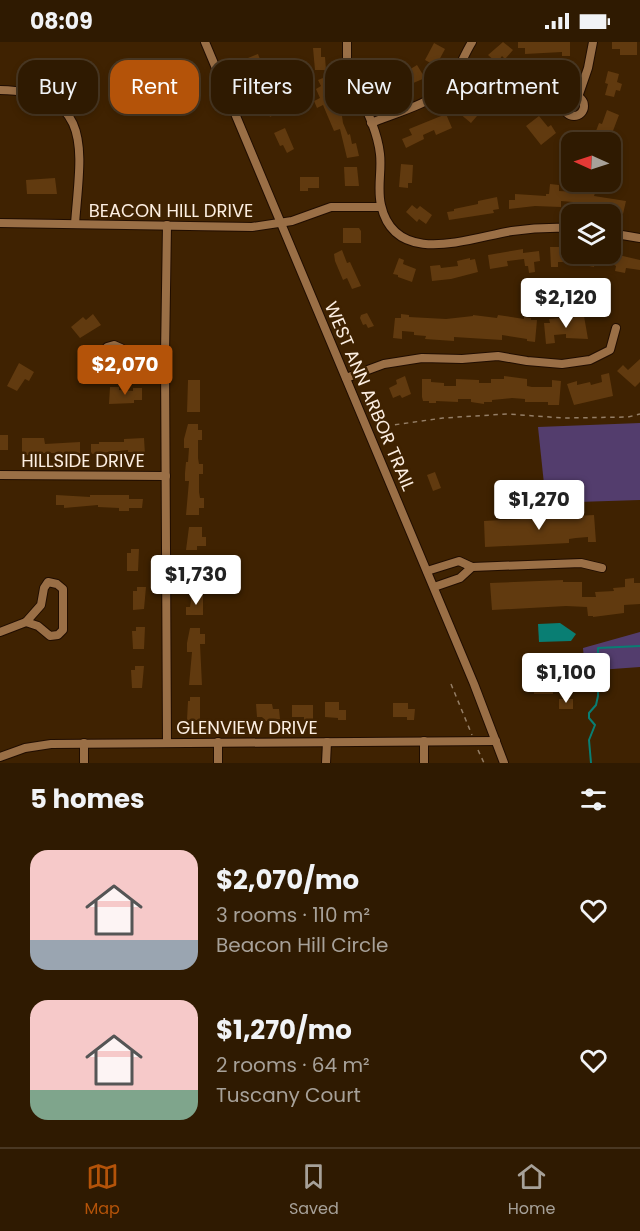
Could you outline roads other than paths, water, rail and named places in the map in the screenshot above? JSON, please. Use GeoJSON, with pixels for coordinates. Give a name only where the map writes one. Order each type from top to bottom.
{"type":"FeatureCollection","features":[{"type":"Feature","properties":{"kind":"street","name":"WEST ANN ARBOR TRAIL"},"geometry":{"type":"LineString","coordinates":[[205,42],[434,587],[504,763]]}},
{"type":"Feature","properties":{"kind":"street"},"geometry":{"type":"LineString","coordinates":[[347,42],[346,62],[371,123],[380,152],[381,207],[388,222],[397,233],[410,241],[424,245],[439,245],[525,229],[561,228]]}},
{"type":"Feature","properties":{"kind":"street"},"geometry":{"type":"LineString","coordinates":[[371,123],[431,98],[442,90],[453,77],[472,42]]}},
{"type":"Feature","properties":{"kind":"street"},"geometry":{"type":"LineString","coordinates":[[580,91],[588,68],[593,42]]}},
{"type":"Feature","properties":{"kind":"street"},"geometry":{"type":"LineString","coordinates":[[0,90],[26,91],[44,96],[60,106],[73,124],[78,136],[80,153],[75,224]]}},
{"type":"Feature","properties":{"kind":"street","name":"BEACON HILL DRIVE"},"geometry":{"type":"LineString","coordinates":[[0,223],[252,226],[292,221],[331,207],[381,207]]}},
{"type":"Feature","properties":{"kind":"street"},"geometry":{"type":"LineString","coordinates":[[167,225],[165,355],[167,743]]}},
{"type":"Feature","properties":{"kind":"street"},"geometry":{"type":"LineString","coordinates":[[621,235],[640,238]]}},
{"type":"Feature","properties":{"kind":"street"},"geometry":{"type":"LineString","coordinates":[[346,378],[384,364],[429,357],[462,359],[498,356],[541,363],[582,362],[610,350],[616,328]]}},
{"type":"Feature","properties":{"kind":"street"},"geometry":{"type":"LineString","coordinates":[[126,355],[165,355]]}},
{"type":"Feature","properties":{"kind":"street","name":"HILLSIDE DRIVE"},"geometry":{"type":"LineString","coordinates":[[0,475],[166,476]]}},
{"type":"Feature","properties":{"kind":"street"},"geometry":{"type":"LineString","coordinates":[[427,571],[459,561],[471,567],[581,563],[602,568]]}},
{"type":"Feature","properties":{"kind":"street"},"geometry":{"type":"LineString","coordinates":[[434,587],[460,578],[471,567]]}},
{"type":"Feature","properties":{"kind":"street"},"geometry":{"type":"LineString","coordinates":[[0,632],[26,622],[41,605],[44,588],[48,582],[57,584],[63,589],[63,630],[58,635],[50,636],[26,622]]}},
{"type":"Feature","properties":{"kind":"street"},"geometry":{"type":"LineString","coordinates":[[424,741],[424,763]]}},
{"type":"Feature","properties":{"kind":"street","name":"GLENVIEW DRIVE"},"geometry":{"type":"LineString","coordinates":[[0,757],[40,745],[84,743],[495,741]]}},
{"type":"Feature","properties":{"kind":"street"},"geometry":{"type":"LineString","coordinates":[[218,742],[218,763]]}},
{"type":"Feature","properties":{"kind":"street"},"geometry":{"type":"LineString","coordinates":[[326,763],[327,742]]}},
{"type":"Feature","properties":{"kind":"street"},"geometry":{"type":"LineString","coordinates":[[84,743],[84,763]]}},
{"type":"Feature","properties":{"kind":"water"},"geometry":{"type":"Polygon","coordinates":[[[560,623],[576,634],[571,641],[539,642],[538,624],[560,623]]]}},
{"type":"Feature","properties":{"kind":"waterway"},"geometry":{"type":"LineString","coordinates":[[591,763],[589,740],[595,725],[589,718],[589,713],[596,705],[598,696],[598,648],[640,646]]}}]}
